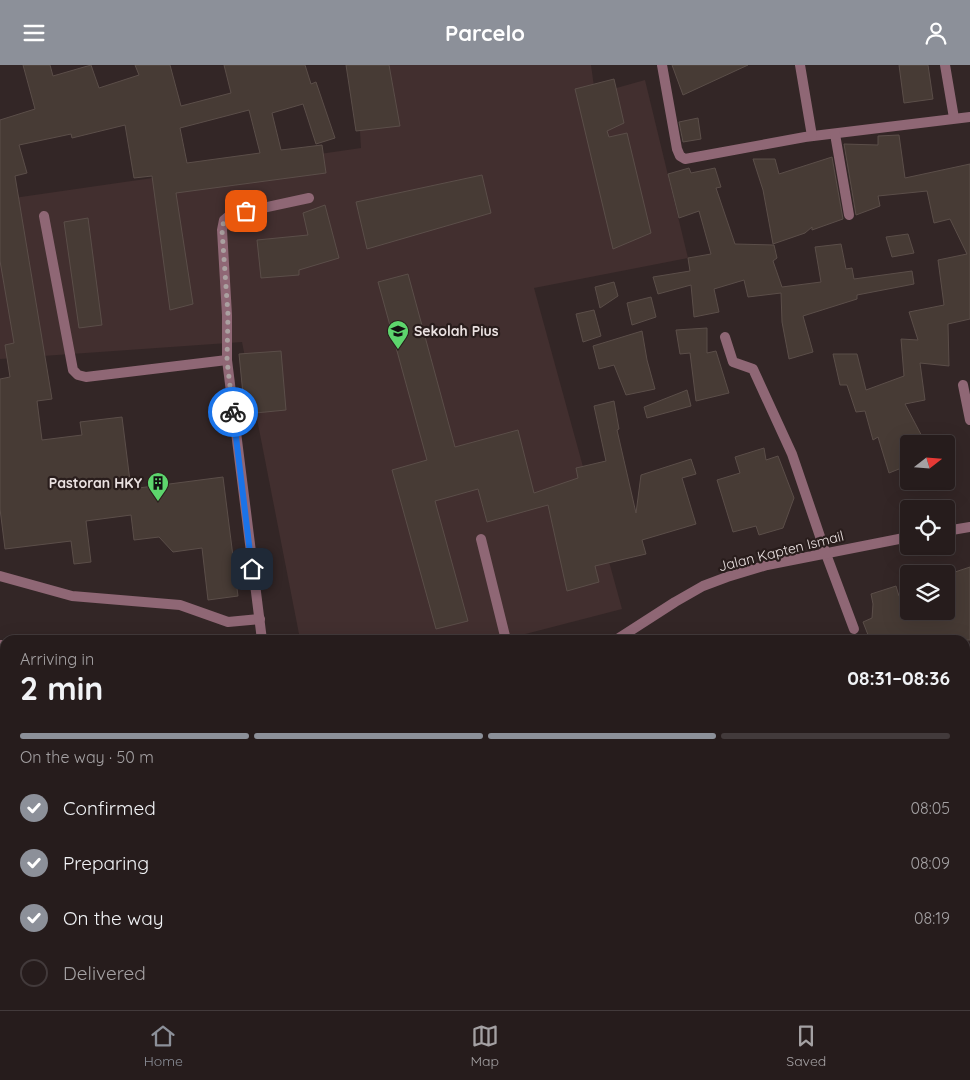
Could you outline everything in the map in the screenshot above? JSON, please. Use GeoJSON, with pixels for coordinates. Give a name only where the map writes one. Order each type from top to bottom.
{"type":"FeatureCollection","features":[{"type":"Feature","properties":{"kind":"street"},"geometry":{"type":"LineString","coordinates":[[662,65],[677,149],[680,156],[685,159],[812,136],[970,117]]}},
{"type":"Feature","properties":{"kind":"street"},"geometry":{"type":"LineString","coordinates":[[800,65],[812,136]]}},
{"type":"Feature","properties":{"kind":"street"},"geometry":{"type":"LineString","coordinates":[[945,65],[954,118]]}},
{"type":"Feature","properties":{"kind":"street"},"geometry":{"type":"LineString","coordinates":[[835,134],[849,215]]}},
{"type":"Feature","properties":{"kind":"street"},"geometry":{"type":"LineString","coordinates":[[262,635],[247,537],[227,360],[224,220],[230,215],[309,198]]}},
{"type":"Feature","properties":{"kind":"street"},"geometry":{"type":"LineString","coordinates":[[44,216],[73,370],[78,375],[86,377],[227,360]]}},
{"type":"Feature","properties":{"kind":"street"},"geometry":{"type":"LineString","coordinates":[[725,337],[733,362],[753,369],[766,394],[792,454],[854,629]]}},
{"type":"Feature","properties":{"kind":"street"},"geometry":{"type":"LineString","coordinates":[[963,385],[970,420]]}},
{"type":"Feature","properties":{"kind":"street"},"geometry":{"type":"LineString","coordinates":[[955,530],[970,527]]}},
{"type":"Feature","properties":{"kind":"street"},"geometry":{"type":"LineString","coordinates":[[481,539],[505,635]]}},
{"type":"Feature","properties":{"kind":"street","name":"Jalan Kapten Ismail"},"geometry":{"type":"LineString","coordinates":[[624,635],[703,587],[767,565],[900,539]]}},
{"type":"Feature","properties":{"kind":"street"},"geometry":{"type":"LineString","coordinates":[[0,576],[72,596],[180,605],[228,622],[260,619]]}},
{"type":"Feature","properties":{"kind":"shaded area","name":"Sekolah Pius"},"geometry":{"type":"Polygon","coordinates":[[[356,65],[591,65],[595,94],[645,80],[688,258],[534,288],[622,609],[521,635],[299,635],[242,342],[0,359],[0,200],[361,148],[356,65]]]}},
{"type":"Feature","properties":{"kind":"building"},"geometry":{"type":"Polygon","coordinates":[[[23,65],[50,65],[53,76],[91,65],[99,88],[139,75],[135,65],[170,65],[181,106],[231,93],[224,65],[305,65],[311,84],[316,82],[335,138],[316,144],[303,104],[272,113],[281,150],[322,145],[326,173],[176,193],[193,304],[170,310],[152,176],[134,178],[125,125],[72,138],[71,134],[19,145],[27,173],[15,176],[52,399],[37,401],[42,440],[82,435],[80,422],[122,417],[131,489],[223,477],[238,596],[208,600],[202,548],[173,552],[159,537],[134,540],[131,515],[86,521],[91,562],[74,564],[71,541],[5,549],[0,509],[0,379],[10,377],[5,345],[14,343],[0,261],[0,120],[35,109],[23,65]],[[249,110],[180,128],[187,163],[260,153],[249,110]]]}},
{"type":"Feature","properties":{"kind":"building"},"geometry":{"type":"Polygon","coordinates":[[[346,65],[389,65],[400,126],[356,131],[346,65]]]}},
{"type":"Feature","properties":{"kind":"building"},"geometry":{"type":"Polygon","coordinates":[[[672,65],[748,65],[683,95],[672,65]]]}},
{"type":"Feature","properties":{"kind":"building"},"geometry":{"type":"Polygon","coordinates":[[[899,65],[928,65],[933,99],[904,103],[899,65]]]}},
{"type":"Feature","properties":{"kind":"building"},"geometry":{"type":"Polygon","coordinates":[[[614,79],[624,123],[607,131],[609,137],[627,133],[651,233],[613,249],[575,89],[614,79]]]}},
{"type":"Feature","properties":{"kind":"building"},"geometry":{"type":"Polygon","coordinates":[[[698,118],[701,139],[683,142],[679,122],[698,118]]]}},
{"type":"Feature","properties":{"kind":"building"},"geometry":{"type":"Polygon","coordinates":[[[899,135],[905,178],[970,164],[970,319],[948,324],[949,366],[920,363],[925,400],[905,404],[921,435],[900,435],[900,469],[889,473],[878,437],[873,440],[865,411],[856,412],[847,385],[840,385],[833,354],[857,354],[866,390],[904,376],[901,339],[918,340],[909,312],[944,305],[938,260],[967,254],[950,219],[934,223],[927,191],[878,196],[880,206],[856,215],[844,144],[878,145],[878,136],[899,135]]]}},
{"type":"Feature","properties":{"kind":"building"},"geometry":{"type":"Polygon","coordinates":[[[832,157],[843,219],[812,230],[812,227],[805,233],[773,244],[763,190],[753,159],[775,159],[779,174],[832,157]]]}},
{"type":"Feature","properties":{"kind":"building"},"geometry":{"type":"Polygon","coordinates":[[[689,168],[691,173],[715,168],[721,187],[716,188],[735,244],[774,245],[777,258],[773,261],[782,287],[821,282],[815,247],[841,244],[846,269],[852,268],[854,279],[912,271],[914,284],[857,295],[857,299],[803,316],[813,352],[789,359],[782,322],[781,293],[748,297],[744,280],[714,289],[719,312],[694,317],[691,285],[658,294],[653,277],[690,271],[688,258],[711,254],[699,211],[679,218],[668,174],[689,168]]]}},
{"type":"Feature","properties":{"kind":"building"},"geometry":{"type":"Polygon","coordinates":[[[482,175],[491,213],[367,249],[356,202],[482,175]]]}},
{"type":"Feature","properties":{"kind":"building"},"geometry":{"type":"Polygon","coordinates":[[[325,205],[339,258],[299,270],[299,275],[261,278],[257,240],[308,235],[303,213],[325,205]]]}},
{"type":"Feature","properties":{"kind":"building"},"geometry":{"type":"Polygon","coordinates":[[[88,218],[102,325],[79,328],[64,222],[88,218]]]}},
{"type":"Feature","properties":{"kind":"building"},"geometry":{"type":"Polygon","coordinates":[[[908,234],[914,253],[892,257],[886,237],[908,234]]]}},
{"type":"Feature","properties":{"kind":"building"},"geometry":{"type":"Polygon","coordinates":[[[408,274],[455,447],[518,430],[534,493],[578,478],[576,468],[606,461],[594,406],[614,401],[619,429],[617,430],[636,513],[641,475],[691,459],[696,474],[682,478],[696,524],[642,540],[646,554],[595,566],[599,582],[567,591],[548,505],[487,522],[478,489],[435,501],[468,621],[436,629],[392,470],[427,460],[378,282],[408,274]]]}},
{"type":"Feature","properties":{"kind":"building"},"geometry":{"type":"Polygon","coordinates":[[[614,282],[618,296],[600,308],[595,287],[614,282]]]}},
{"type":"Feature","properties":{"kind":"building"},"geometry":{"type":"Polygon","coordinates":[[[651,297],[656,317],[632,325],[627,303],[651,297]]]}},
{"type":"Feature","properties":{"kind":"building"},"geometry":{"type":"Polygon","coordinates":[[[594,310],[601,336],[583,342],[576,314],[594,310]]]}},
{"type":"Feature","properties":{"kind":"building"},"geometry":{"type":"Polygon","coordinates":[[[707,328],[707,353],[716,351],[729,393],[696,401],[690,353],[680,354],[676,330],[707,328]]]}},
{"type":"Feature","properties":{"kind":"building"},"geometry":{"type":"Polygon","coordinates":[[[642,331],[655,389],[626,395],[614,365],[599,369],[593,346],[642,331]]]}},
{"type":"Feature","properties":{"kind":"building"},"geometry":{"type":"Polygon","coordinates":[[[281,351],[286,410],[245,414],[239,354],[281,351]]]}},
{"type":"Feature","properties":{"kind":"building"},"geometry":{"type":"Polygon","coordinates":[[[687,390],[691,406],[647,418],[644,407],[687,390]]]}},
{"type":"Feature","properties":{"kind":"building"},"geometry":{"type":"Polygon","coordinates":[[[764,448],[766,460],[778,456],[794,498],[783,528],[759,535],[756,526],[733,532],[717,480],[740,473],[735,457],[764,448]]]}},
{"type":"Feature","properties":{"kind":"building"},"geometry":{"type":"Polygon","coordinates":[[[970,567],[970,635],[868,635],[863,622],[872,618],[873,604],[871,594],[896,586],[899,596],[900,620],[955,620],[955,572],[970,567]]]}},
{"type":"Feature","properties":{"kind":"way so far"},"geometry":{"type":"LineString","coordinates":[[233,412],[227,360],[228,315],[222,230],[224,220],[230,215],[246,211]]}},
{"type":"Feature","properties":{"kind":"place","name":"Sekolah Pius"},"geometry":{"type":"Point","coordinates":[398,350]}},
{"type":"Feature","properties":{"kind":"place","name":"Pastoran HKY"},"geometry":{"type":"Point","coordinates":[158,502]}},
{"type":"Feature","properties":{"kind":"route"},"geometry":{"type":"LineString","coordinates":[[233,412],[252,569]]}}]}
